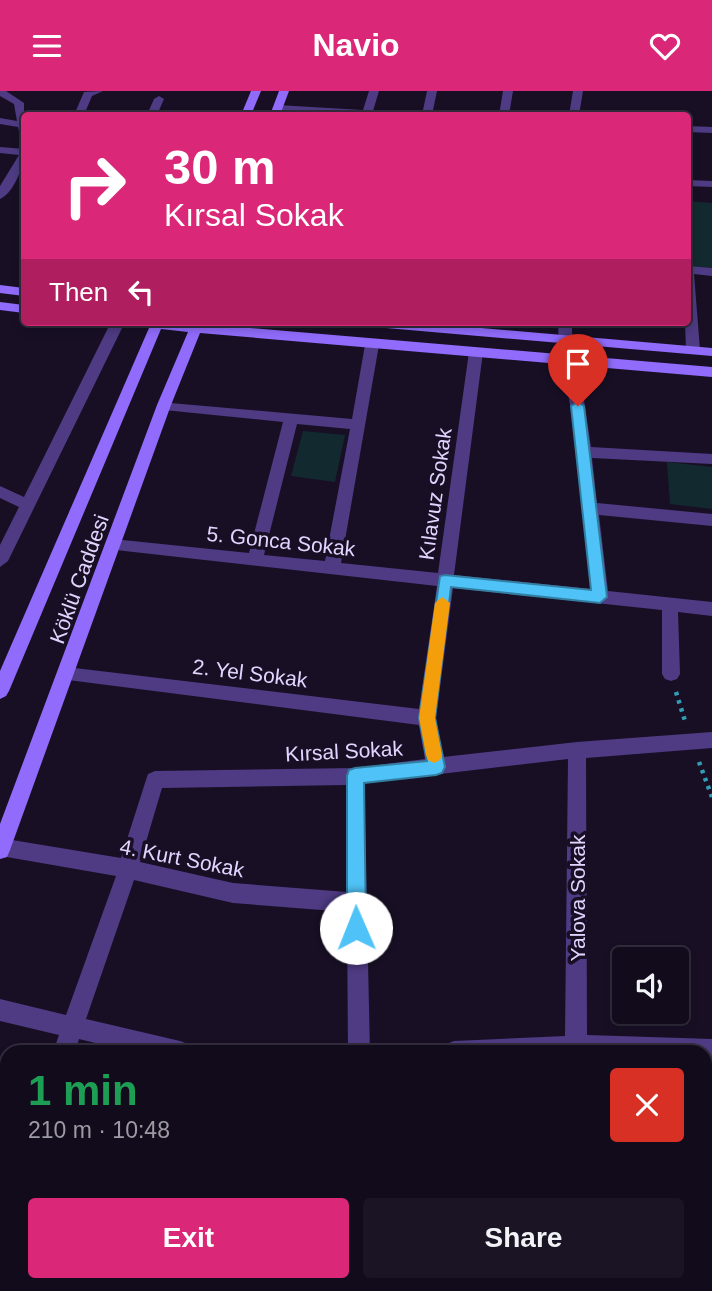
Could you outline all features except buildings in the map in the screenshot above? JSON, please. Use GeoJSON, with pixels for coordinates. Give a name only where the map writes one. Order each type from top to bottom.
{"type":"FeatureCollection","features":[{"type":"Feature","properties":{"kind":"main road"},"geometry":{"type":"LineString","coordinates":[[247,112],[256,91]]}},
{"type":"Feature","properties":{"kind":"main road"},"geometry":{"type":"LineString","coordinates":[[276,112],[284,91]]}},
{"type":"Feature","properties":{"kind":"main road"},"geometry":{"type":"LineString","coordinates":[[0,289],[21,292]]}},
{"type":"Feature","properties":{"kind":"main road"},"geometry":{"type":"LineString","coordinates":[[0,306],[21,309]]}},
{"type":"Feature","properties":{"kind":"main road","name":"Köklü Caddesi"},"geometry":{"type":"LineString","coordinates":[[0,691],[157,326]]}},
{"type":"Feature","properties":{"kind":"main road","name":"Köklü Caddesi"},"geometry":{"type":"LineString","coordinates":[[1,849],[164,405],[197,326]]}},
{"type":"Feature","properties":{"kind":"main road"},"geometry":{"type":"LineString","coordinates":[[206,326],[372,345],[712,372]]}},
{"type":"Feature","properties":{"kind":"main road"},"geometry":{"type":"LineString","coordinates":[[451,326],[712,352]]}},
{"type":"Feature","properties":{"kind":"street"},"geometry":{"type":"LineString","coordinates":[[80,112],[88,94],[98,91]]}},
{"type":"Feature","properties":{"kind":"street"},"geometry":{"type":"LineString","coordinates":[[367,112],[374,91]]}},
{"type":"Feature","properties":{"kind":"street"},"geometry":{"type":"LineString","coordinates":[[428,112],[432,91]]}},
{"type":"Feature","properties":{"kind":"street"},"geometry":{"type":"LineString","coordinates":[[504,112],[508,91]]}},
{"type":"Feature","properties":{"kind":"street"},"geometry":{"type":"LineString","coordinates":[[574,112],[578,91]]}},
{"type":"Feature","properties":{"kind":"street"},"geometry":{"type":"LineString","coordinates":[[0,92],[19,103],[21,112]]}},
{"type":"Feature","properties":{"kind":"street"},"geometry":{"type":"LineString","coordinates":[[153,112],[159,99]]}},
{"type":"Feature","properties":{"kind":"street"},"geometry":{"type":"LineString","coordinates":[[0,121],[21,124]]}},
{"type":"Feature","properties":{"kind":"street"},"geometry":{"type":"LineString","coordinates":[[691,129],[712,130]]}},
{"type":"Feature","properties":{"kind":"street"},"geometry":{"type":"LineString","coordinates":[[0,150],[21,154]]}},
{"type":"Feature","properties":{"kind":"street"},"geometry":{"type":"LineString","coordinates":[[0,196],[21,159]]}},
{"type":"Feature","properties":{"kind":"street"},"geometry":{"type":"LineString","coordinates":[[691,183],[712,184]]}},
{"type":"Feature","properties":{"kind":"street"},"geometry":{"type":"LineString","coordinates":[[691,271],[712,272]]}},
{"type":"Feature","properties":{"kind":"street"},"geometry":{"type":"LineString","coordinates":[[691,318],[693,350]]}},
{"type":"Feature","properties":{"kind":"street"},"geometry":{"type":"LineString","coordinates":[[0,561],[116,326]]}},
{"type":"Feature","properties":{"kind":"street"},"geometry":{"type":"LineString","coordinates":[[565,326],[584,452],[600,597]]}},
{"type":"Feature","properties":{"kind":"street"},"geometry":{"type":"LineString","coordinates":[[332,567],[372,345]]}},
{"type":"Feature","properties":{"kind":"street","name":"Kılavuz Sokak"},"geometry":{"type":"LineString","coordinates":[[436,767],[427,718],[476,352]]}},
{"type":"Feature","properties":{"kind":"street"},"geometry":{"type":"LineString","coordinates":[[164,405],[358,425]]}},
{"type":"Feature","properties":{"kind":"street"},"geometry":{"type":"LineString","coordinates":[[255,559],[291,419]]}},
{"type":"Feature","properties":{"kind":"street"},"geometry":{"type":"LineString","coordinates":[[584,452],[712,459]]}},
{"type":"Feature","properties":{"kind":"street"},"geometry":{"type":"LineString","coordinates":[[0,492],[26,504]]}},
{"type":"Feature","properties":{"kind":"street"},"geometry":{"type":"LineString","coordinates":[[589,508],[712,520]]}},
{"type":"Feature","properties":{"kind":"street","name":"5. Gonca Sokak"},"geometry":{"type":"LineString","coordinates":[[113,545],[712,609]]}},
{"type":"Feature","properties":{"kind":"street"},"geometry":{"type":"LineString","coordinates":[[670,604],[671,674]]}},
{"type":"Feature","properties":{"kind":"street","name":"2. Yel Sokak"},"geometry":{"type":"LineString","coordinates":[[66,674],[427,718]]}},
{"type":"Feature","properties":{"kind":"street","name":"Kırsal Sokak"},"geometry":{"type":"LineString","coordinates":[[128,869],[155,780],[355,776],[577,750],[712,740]]}},
{"type":"Feature","properties":{"kind":"street","name":"Yalova Sokak"},"geometry":{"type":"LineString","coordinates":[[576,1045],[577,750]]}},
{"type":"Feature","properties":{"kind":"street"},"geometry":{"type":"LineString","coordinates":[[355,776],[359,1045]]}},
{"type":"Feature","properties":{"kind":"street","name":"4. Kurt Sokak"},"geometry":{"type":"LineString","coordinates":[[1,849],[128,869],[233,893],[356,903]]}},
{"type":"Feature","properties":{"kind":"street"},"geometry":{"type":"LineString","coordinates":[[66,1045],[128,869]]}},
{"type":"Feature","properties":{"kind":"street"},"geometry":{"type":"LineString","coordinates":[[0,1010],[151,1045]]}},
{"type":"Feature","properties":{"kind":"green space"},"geometry":{"type":"Polygon","coordinates":[[[691,201],[712,203],[712,268],[693,267],[691,201]]]}},
{"type":"Feature","properties":{"kind":"green space"},"geometry":{"type":"Polygon","coordinates":[[[303,431],[345,435],[335,482],[291,476],[303,431]]]}},
{"type":"Feature","properties":{"kind":"green space"},"geometry":{"type":"Polygon","coordinates":[[[667,462],[712,467],[712,509],[670,504],[667,462]]]}},
{"type":"Feature","properties":{"kind":"slow traffic"},"geometry":{"type":"LineString","coordinates":[[434,755],[427,718],[442,603]]}},
{"type":"Feature","properties":{"kind":"route"},"geometry":{"type":"LineString","coordinates":[[356,928],[355,776],[436,767],[427,718],[445,580],[600,597],[578,406]]}}]}
